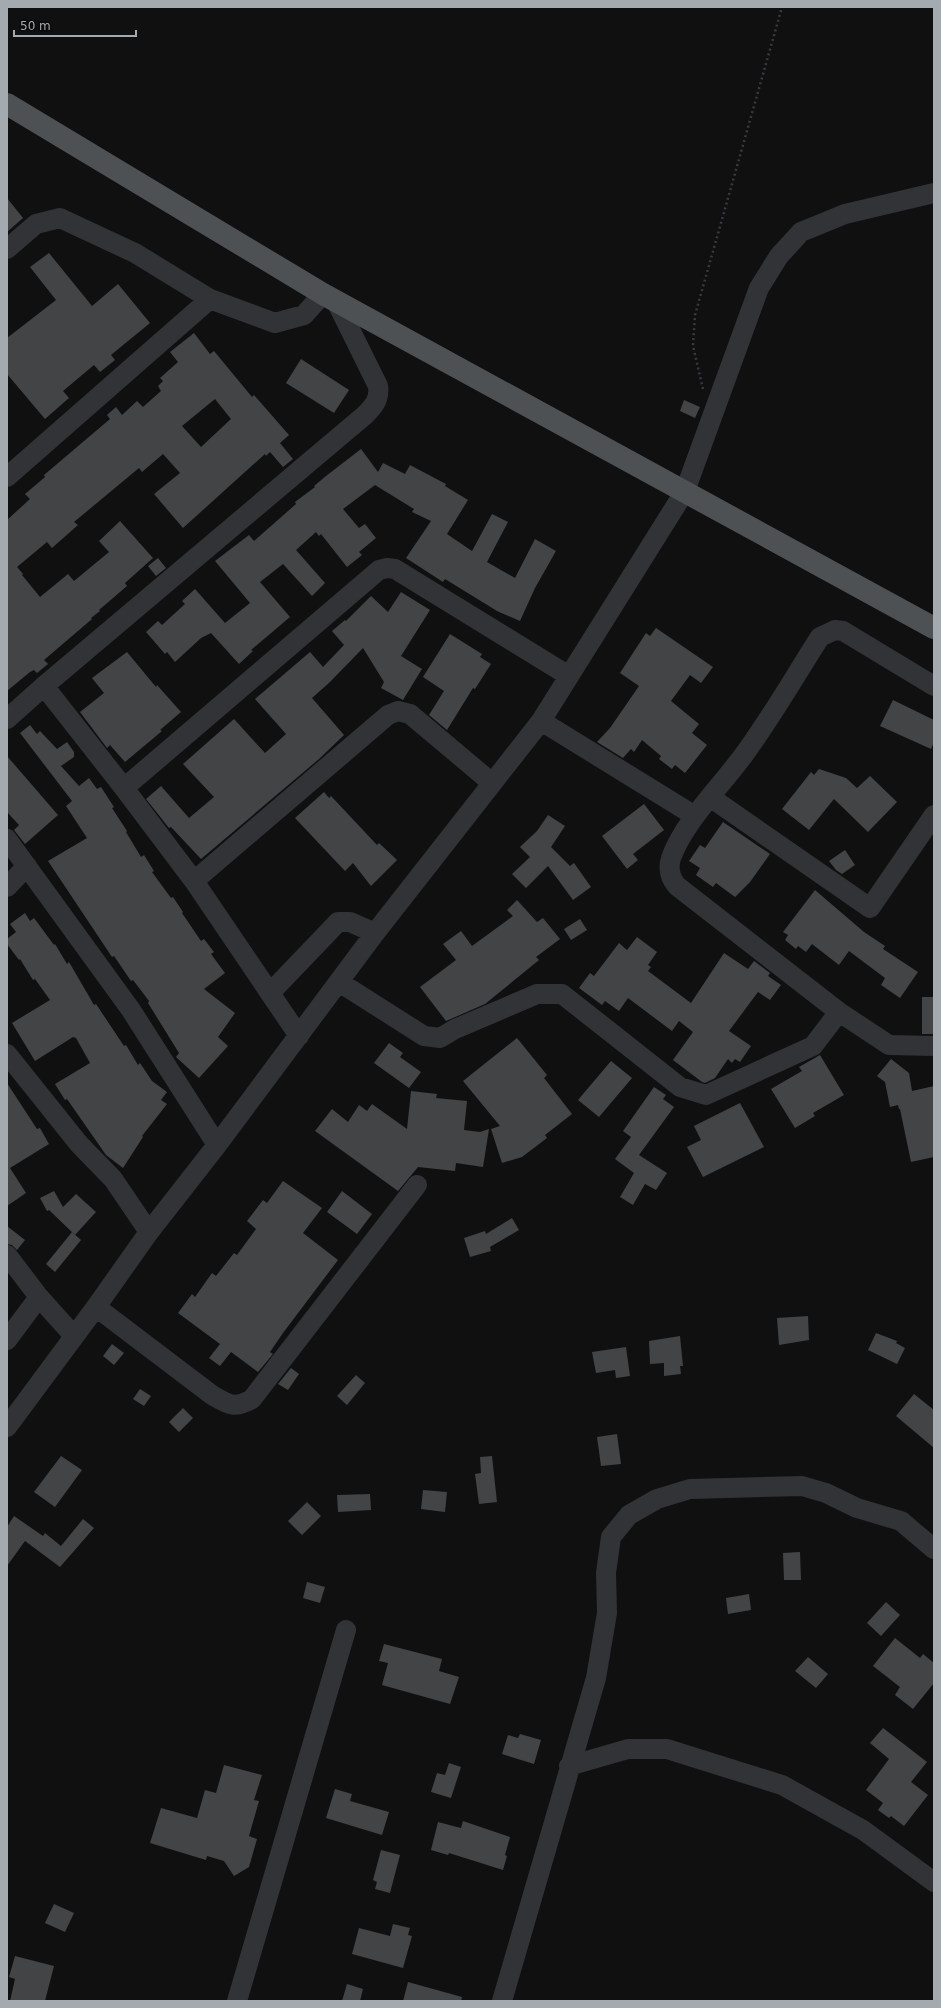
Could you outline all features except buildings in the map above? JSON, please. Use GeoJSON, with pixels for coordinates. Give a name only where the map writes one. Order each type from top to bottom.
{"type":"FeatureCollection","features":[{"type":"Feature","properties":{"kind":"main road"},"geometry":{"type":"LineString","coordinates":[[7,104],[330,298],[934,628]]}},
{"type":"Feature","properties":{"kind":"street"},"geometry":{"type":"LineString","coordinates":[[7,1427],[96,1307],[148,1232],[217,1145],[375,933],[542,720],[685,491],[759,288],[779,256],[801,232],[845,214],[934,193]]}},
{"type":"Feature","properties":{"kind":"street"},"geometry":{"type":"LineString","coordinates":[[7,249],[36,224],[60,218],[134,253],[210,299],[275,322],[304,315],[330,298],[378,386],[379,394],[375,404],[365,415],[44,686],[7,719]]}},
{"type":"Feature","properties":{"kind":"street"},"geometry":{"type":"LineString","coordinates":[[7,477],[210,299]]}},
{"type":"Feature","properties":{"kind":"street"},"geometry":{"type":"LineString","coordinates":[[124,788],[379,570],[387,568],[395,569],[569,676]]}},
{"type":"Feature","properties":{"kind":"street"},"geometry":{"type":"LineString","coordinates":[[934,686],[843,631],[827,632],[820,637],[743,756],[695,816],[671,859],[670,874],[673,881],[839,1012],[889,1045],[934,1046]]}},
{"type":"Feature","properties":{"kind":"street"},"geometry":{"type":"LineString","coordinates":[[44,686],[124,788],[194,881],[299,1036]]}},
{"type":"Feature","properties":{"kind":"street"},"geometry":{"type":"LineString","coordinates":[[194,881],[388,715],[398,711],[410,714],[492,784]]}},
{"type":"Feature","properties":{"kind":"street"},"geometry":{"type":"LineString","coordinates":[[542,720],[695,816]]}},
{"type":"Feature","properties":{"kind":"street"},"geometry":{"type":"LineString","coordinates":[[710,797],[870,908],[934,815]]}},
{"type":"Feature","properties":{"kind":"street"},"geometry":{"type":"LineString","coordinates":[[7,839],[131,1010],[217,1145]]}},
{"type":"Feature","properties":{"kind":"street"},"geometry":{"type":"LineString","coordinates":[[7,887],[27,866]]}},
{"type":"Feature","properties":{"kind":"street"},"geometry":{"type":"LineString","coordinates":[[270,993],[338,922],[350,922],[375,933]]}},
{"type":"Feature","properties":{"kind":"street"},"geometry":{"type":"LineString","coordinates":[[339,982],[424,1036],[440,1038],[455,1029],[536,994],[562,994],[680,1086],[706,1095],[813,1046],[839,1012]]}},
{"type":"Feature","properties":{"kind":"street"},"geometry":{"type":"LineString","coordinates":[[7,1054],[79,1144],[113,1179],[148,1232]]}},
{"type":"Feature","properties":{"kind":"street"},"geometry":{"type":"LineString","coordinates":[[96,1307],[212,1395],[227,1403],[240,1405],[252,1399],[417,1184]]}},
{"type":"Feature","properties":{"kind":"street"},"geometry":{"type":"LineString","coordinates":[[7,1255],[39,1297],[74,1336]]}},
{"type":"Feature","properties":{"kind":"street"},"geometry":{"type":"LineString","coordinates":[[7,1340],[39,1297]]}},
{"type":"Feature","properties":{"kind":"street"},"geometry":{"type":"LineString","coordinates":[[502,2001],[569,1766],[596,1678],[607,1613],[606,1573],[611,1537],[629,1515],[657,1498],[690,1489],[802,1486],[826,1493],[858,1508],[901,1521],[934,1549]]}},
{"type":"Feature","properties":{"kind":"street"},"geometry":{"type":"LineString","coordinates":[[237,2001],[346,1630]]}},
{"type":"Feature","properties":{"kind":"street"},"geometry":{"type":"LineString","coordinates":[[569,1766],[628,1749],[667,1749],[782,1785],[863,1830],[934,1882]]}},
{"type":"Feature","properties":{"kind":"path"},"geometry":{"type":"LineString","coordinates":[[704,391],[693,346],[695,315],[782,7]]}}]}
